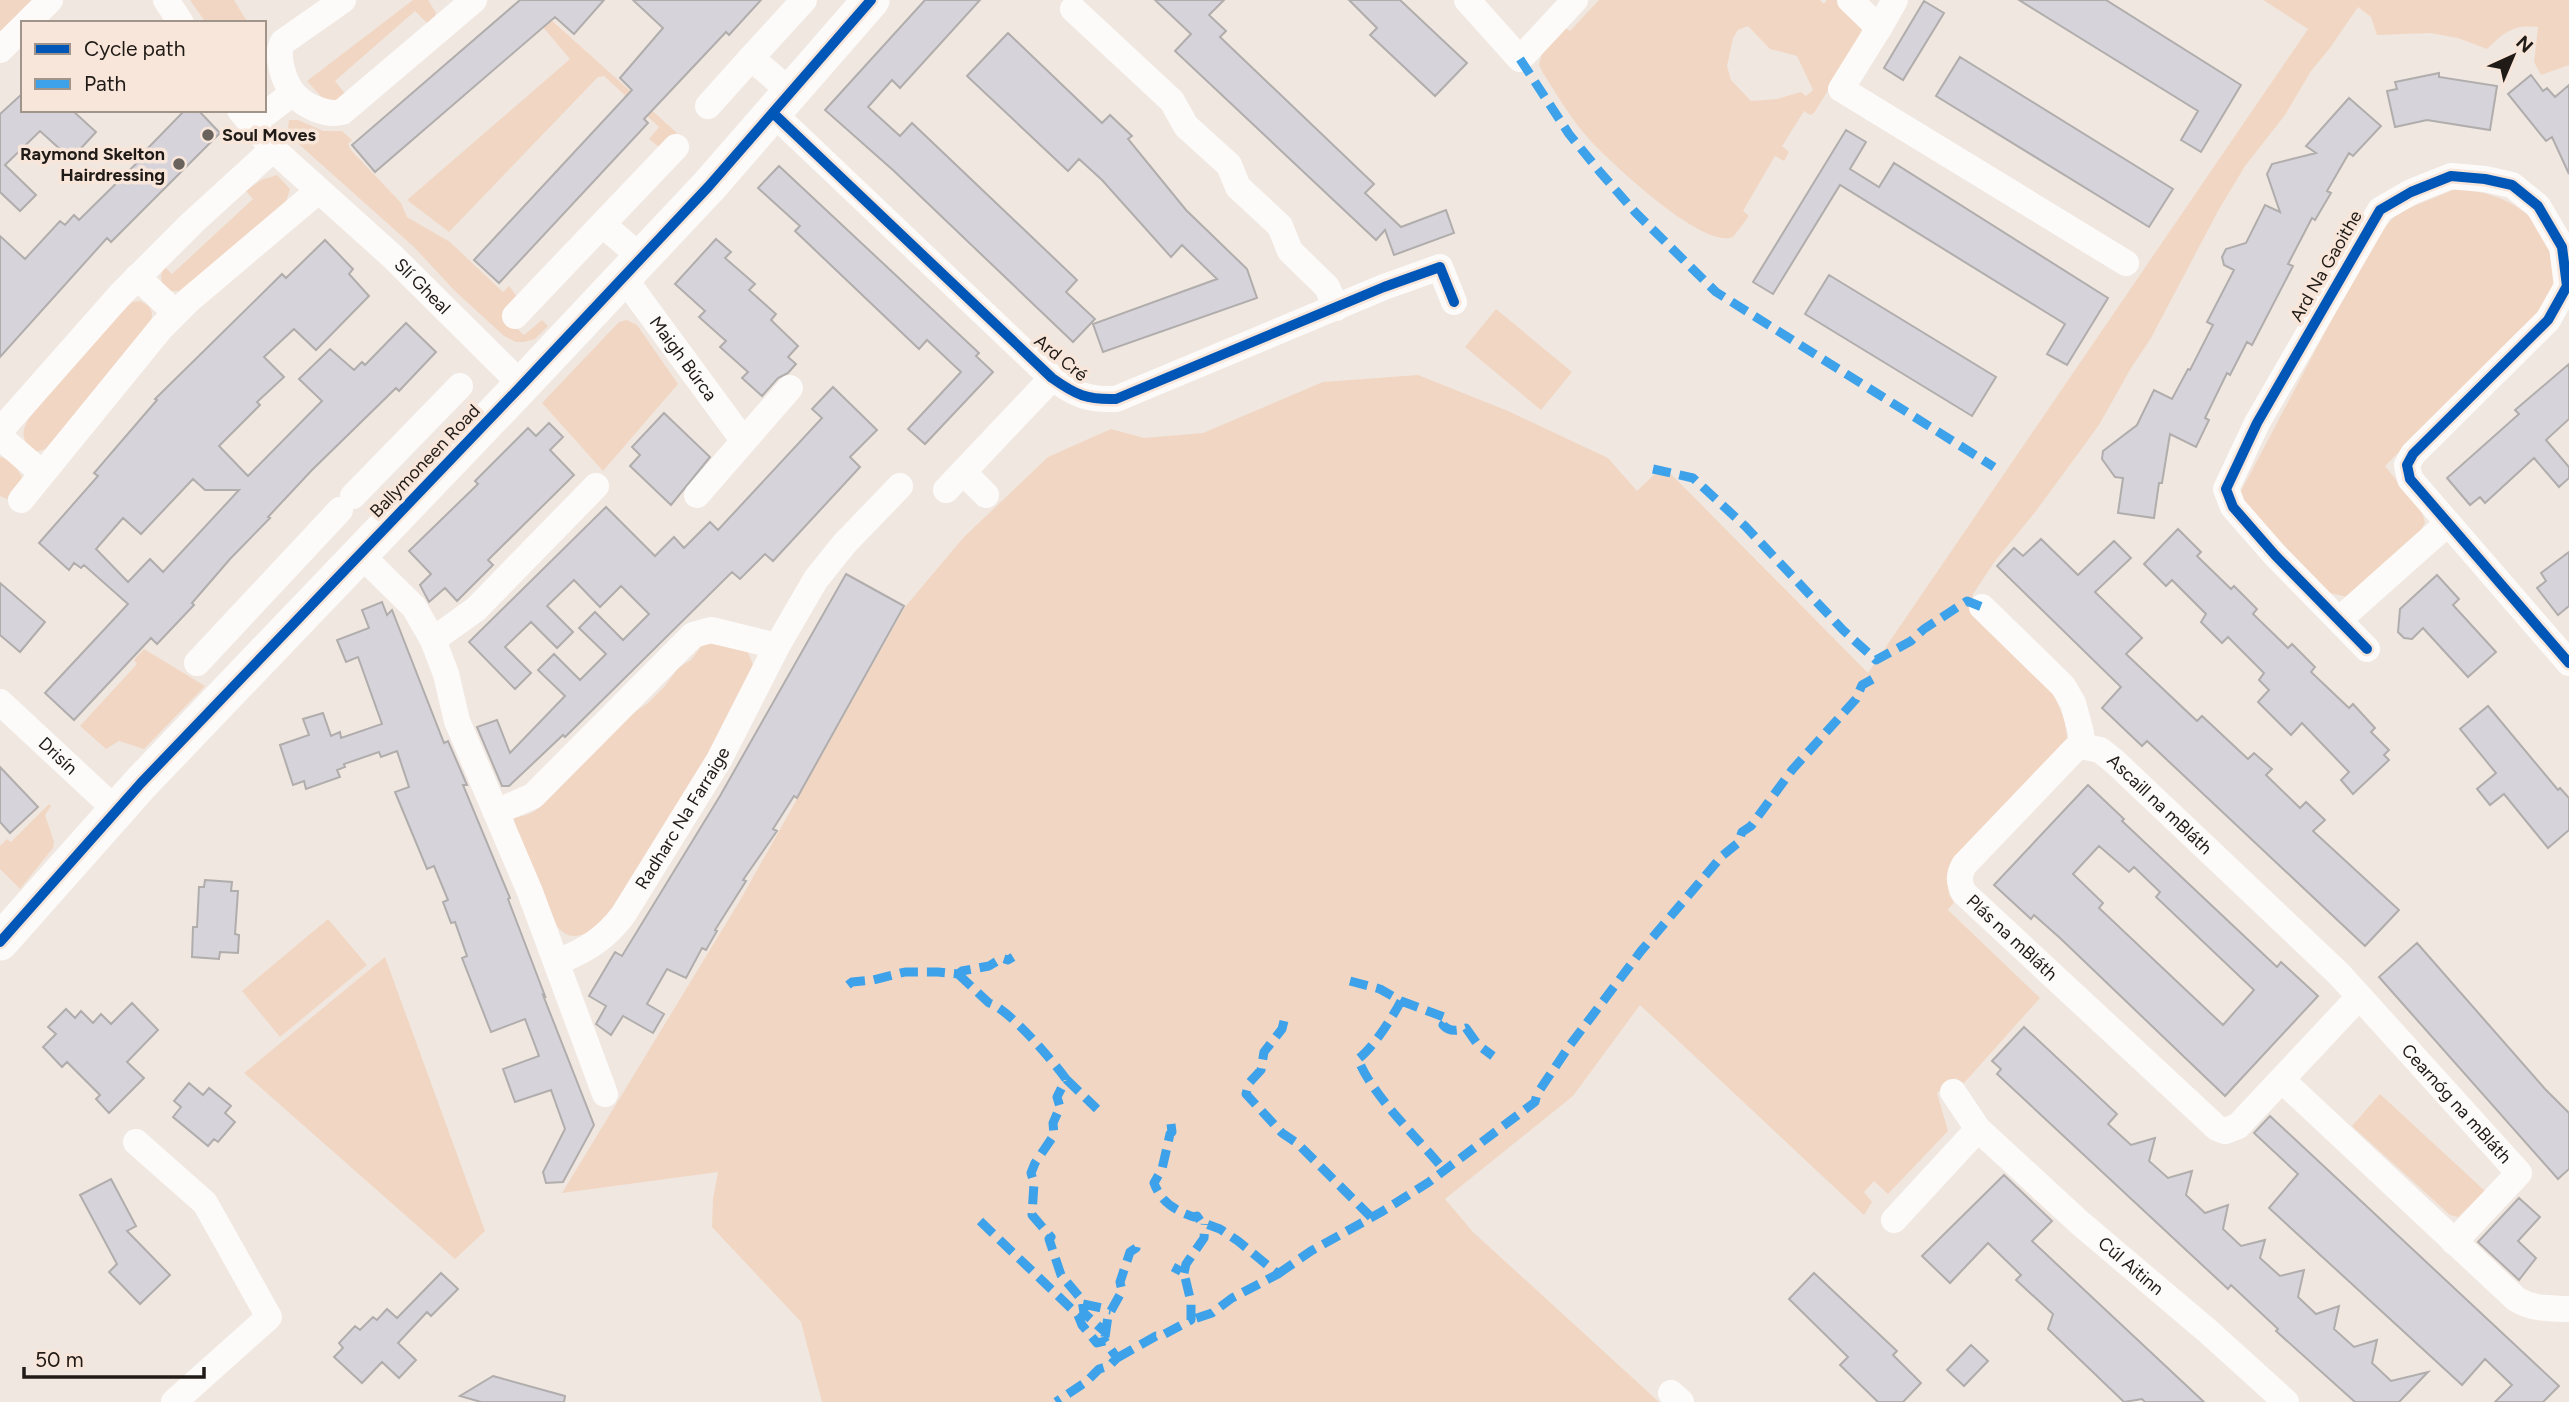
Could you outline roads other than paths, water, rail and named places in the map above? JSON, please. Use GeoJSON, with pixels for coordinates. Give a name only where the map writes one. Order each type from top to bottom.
{"type":"FeatureCollection","features":[{"type":"Feature","properties":{"kind":"street"},"geometry":{"type":"LineString","coordinates":[[29,21],[50,0]]}},
{"type":"Feature","properties":{"kind":"street"},"geometry":{"type":"LineString","coordinates":[[166,0],[180,21]]}},
{"type":"Feature","properties":{"kind":"street"},"geometry":{"type":"LineString","coordinates":[[343,0],[281,44],[279,57],[293,93],[328,113],[342,112],[457,5]]}},
{"type":"Feature","properties":{"kind":"street"},"geometry":{"type":"LineString","coordinates":[[708,106],[804,0]]}},
{"type":"Feature","properties":{"kind":"street","name":"Ballymoneen Road"},"geometry":{"type":"LineString","coordinates":[[0,942],[116,810],[633,268],[871,0]]}},
{"type":"Feature","properties":{"kind":"street"},"geometry":{"type":"LineString","coordinates":[[1467,0],[1520,59],[1575,0]]}},
{"type":"Feature","properties":{"kind":"street"},"geometry":{"type":"LineString","coordinates":[[1850,0],[1880,27]]}},
{"type":"Feature","properties":{"kind":"street"},"geometry":{"type":"LineString","coordinates":[[1895,0],[1841,89],[2126,263]]}},
{"type":"Feature","properties":{"kind":"street"},"geometry":{"type":"LineString","coordinates":[[1073,9],[1172,101],[1186,126],[1229,165],[1238,187],[1280,226],[1290,251],[1327,287],[1336,308]]}},
{"type":"Feature","properties":{"kind":"street"},"geometry":{"type":"LineString","coordinates":[[0,50],[21,29]]}},
{"type":"Feature","properties":{"kind":"street","name":"Ard Cré"},"geometry":{"type":"LineString","coordinates":[[751,58],[782,103],[1052,378],[1080,396],[1095,400],[1116,399],[1384,287],[1440,267],[1454,302]]}},
{"type":"Feature","properties":{"kind":"street","name":"Slí Gheal"},"geometry":{"type":"LineString","coordinates":[[266,107],[293,93]]}},
{"type":"Feature","properties":{"kind":"street","name":"Slí Gheal"},"geometry":{"type":"LineString","coordinates":[[246,117],[273,149],[393,257],[522,385]]}},
{"type":"Feature","properties":{"kind":"street"},"geometry":{"type":"LineString","coordinates":[[515,316],[676,147]]}},
{"type":"Feature","properties":{"kind":"street"},"geometry":{"type":"LineString","coordinates":[[0,431],[62,358],[137,277],[273,149]]}},
{"type":"Feature","properties":{"kind":"street","name":"Ard Na Gaoithe"},"geometry":{"type":"LineString","coordinates":[[2367,649],[2275,555],[2233,507],[2226,489],[2257,423],[2380,210],[2411,192],[2451,176],[2512,185],[2538,206],[2562,247],[2567,286],[2548,320],[2415,452],[2407,466],[2410,479],[2569,663]]}},
{"type":"Feature","properties":{"kind":"street"},"geometry":{"type":"LineString","coordinates":[[21,500],[133,361],[176,313],[318,191]]}},
{"type":"Feature","properties":{"kind":"street"},"geometry":{"type":"LineString","coordinates":[[603,225],[633,268]]}},
{"type":"Feature","properties":{"kind":"street","name":"Maigh Búrca"},"geometry":{"type":"LineString","coordinates":[[633,268],[743,440]]}},
{"type":"Feature","properties":{"kind":"street"},"geometry":{"type":"LineString","coordinates":[[137,277],[176,313]]}},
{"type":"Feature","properties":{"kind":"street","name":"Ard Cré"},"geometry":{"type":"LineString","coordinates":[[986,495],[955,481],[1052,378]]}},
{"type":"Feature","properties":{"kind":"street"},"geometry":{"type":"LineString","coordinates":[[197,663],[384,462],[460,386]]}},
{"type":"Feature","properties":{"kind":"street"},"geometry":{"type":"LineString","coordinates":[[697,495],[790,388]]}},
{"type":"Feature","properties":{"kind":"street"},"geometry":{"type":"LineString","coordinates":[[0,437],[42,473]]}},
{"type":"Feature","properties":{"kind":"street"},"geometry":{"type":"LineString","coordinates":[[384,462],[418,494]]}},
{"type":"Feature","properties":{"kind":"street"},"geometry":{"type":"LineString","coordinates":[[433,640],[476,609],[596,486]]}},
{"type":"Feature","properties":{"kind":"street","name":"Radharc Na Farraige"},"geometry":{"type":"LineString","coordinates":[[557,962],[590,948],[608,933],[628,909],[719,760],[777,646],[824,569],[900,486]]}},
{"type":"Feature","properties":{"kind":"street"},"geometry":{"type":"LineString","coordinates":[[2339,620],[2448,523]]}},
{"type":"Feature","properties":{"kind":"street"},"geometry":{"type":"LineString","coordinates":[[360,554],[414,607],[433,640],[446,674],[457,721],[557,962],[605,1094]]}},
{"type":"Feature","properties":{"kind":"street"},"geometry":{"type":"LineString","coordinates":[[266,590],[297,619]]}},
{"type":"Feature","properties":{"kind":"street"},"geometry":{"type":"LineString","coordinates":[[1982,607],[2063,686],[2073,702],[2081,733],[2081,746]]}},
{"type":"Feature","properties":{"kind":"street"},"geometry":{"type":"LineString","coordinates":[[496,812],[533,796],[693,635],[712,630],[777,646]]}},
{"type":"Feature","properties":{"kind":"street","name":"Drisín"},"geometry":{"type":"LineString","coordinates":[[0,702],[116,810]]}},
{"type":"Feature","properties":{"kind":"street","name":"Ascaill na mBláth"},"geometry":{"type":"LineString","coordinates":[[2081,746],[2100,750],[2114,761],[2339,974],[2359,997]]}},
{"type":"Feature","properties":{"kind":"street","name":"Plás na mBláth"},"geometry":{"type":"LineString","coordinates":[[2081,746],[2074,750],[1964,865],[1960,872],[1964,893],[2217,1128],[2232,1130],[2282,1080]]}},
{"type":"Feature","properties":{"kind":"street"},"geometry":{"type":"LineString","coordinates":[[2359,997],[2282,1080],[2454,1242],[2527,1306],[2569,1309]]}},
{"type":"Feature","properties":{"kind":"street","name":"Cearnóg na mBláth"},"geometry":{"type":"LineString","coordinates":[[2359,997],[2519,1173],[2454,1242]]}},
{"type":"Feature","properties":{"kind":"street","name":"Cúl Aitinn"},"geometry":{"type":"LineString","coordinates":[[1953,1092],[1978,1129],[2080,1223],[2202,1325],[2286,1402]]}},
{"type":"Feature","properties":{"kind":"street"},"geometry":{"type":"LineString","coordinates":[[1894,1220],[1978,1129]]}},
{"type":"Feature","properties":{"kind":"street"},"geometry":{"type":"LineString","coordinates":[[136,1142],[205,1203],[270,1317],[174,1402]]}},
{"type":"Feature","properties":{"kind":"place","name":"Soul Moves"},"geometry":{"type":"Point","coordinates":[208,135]}},
{"type":"Feature","properties":{"kind":"place","name":"Raymond Skelton Hairdressing"},"geometry":{"type":"Point","coordinates":[179,164]}}]}
